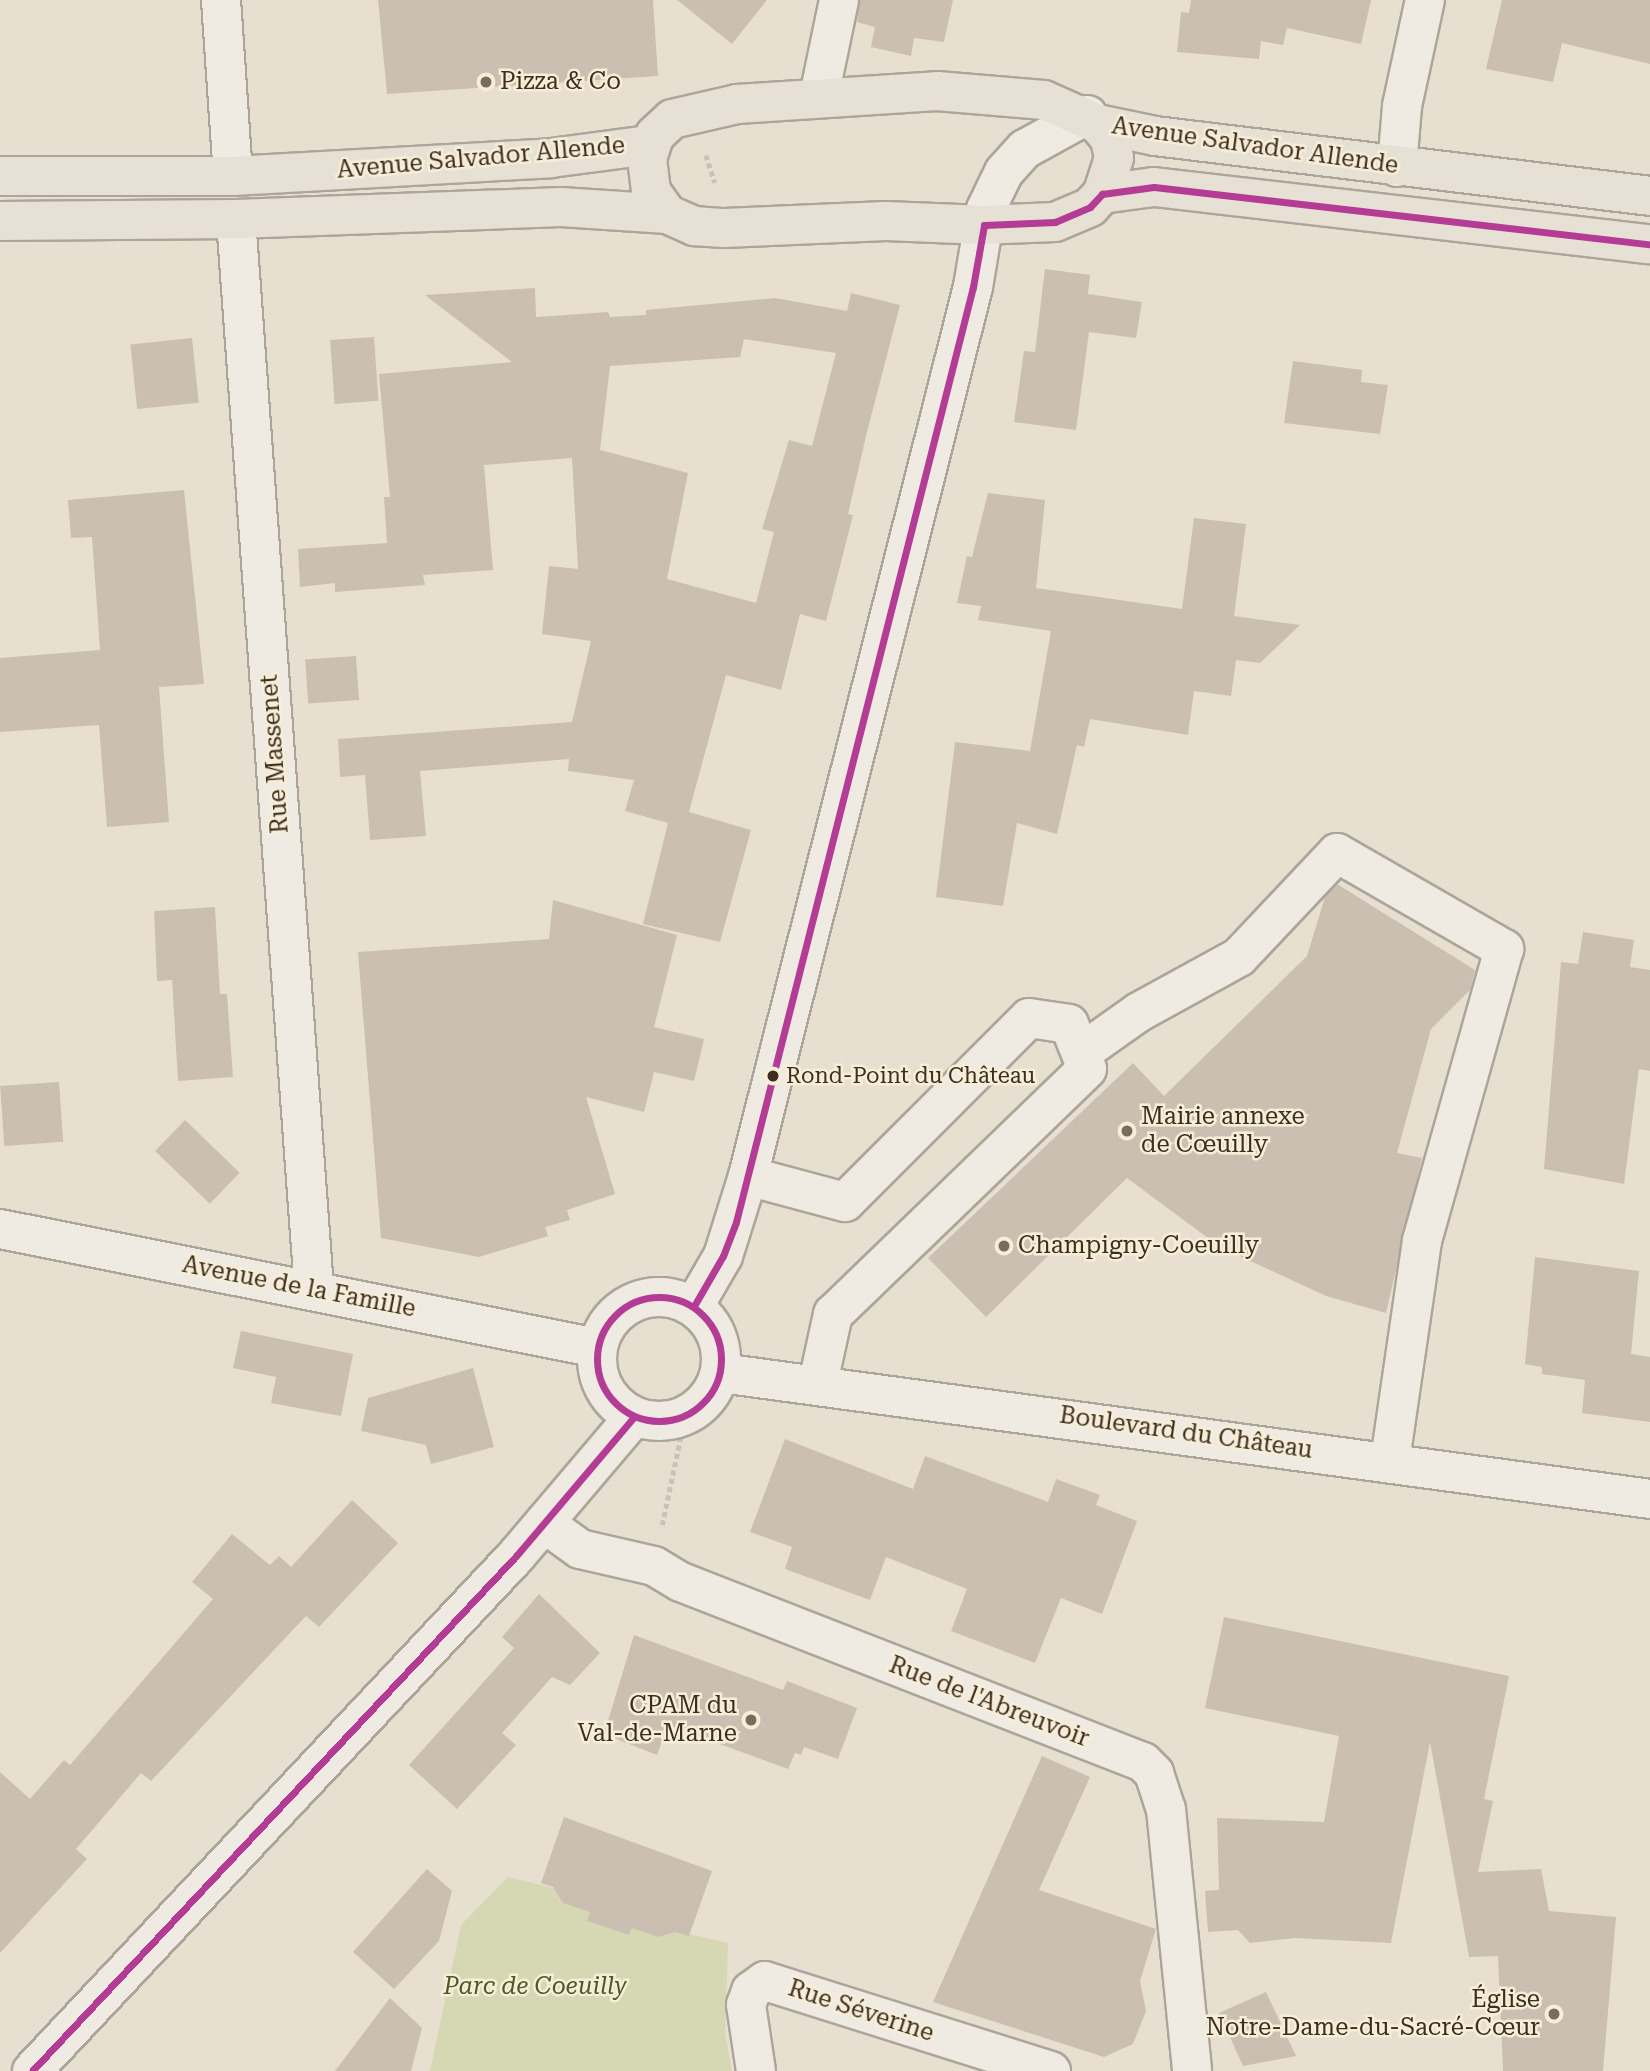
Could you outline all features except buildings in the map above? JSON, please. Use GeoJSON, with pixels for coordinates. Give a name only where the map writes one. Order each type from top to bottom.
{"type":"FeatureCollection","features":[{"type":"Feature","properties":{"kind":"main road","name":"Avenue Salvador Allende"},"geometry":{"type":"LineString","coordinates":[[0,176],[233,176],[551,158],[650,145],[660,128],[694,112],[819,96],[937,91],[1017,94],[1155,136],[1650,195]]}},
{"type":"Feature","properties":{"kind":"main road"},"geometry":{"type":"LineString","coordinates":[[1093,119],[1110,139],[1114,158],[1102,194]]}},
{"type":"Feature","properties":{"kind":"main road"},"geometry":{"type":"LineString","coordinates":[[650,145],[647,159],[651,191],[667,214]]}},
{"type":"Feature","properties":{"kind":"main road","name":"Avenue Salvador Allende"},"geometry":{"type":"LineString","coordinates":[[0,221],[236,219],[561,207],[667,214],[687,224],[724,228],[886,221],[984,225],[1055,222],[1090,207],[1102,194],[1154,187],[1650,244]]}},
{"type":"Feature","properties":{"kind":"street"},"geometry":{"type":"LineString","coordinates":[[221,0],[233,176]]}},
{"type":"Feature","properties":{"kind":"street"},"geometry":{"type":"LineString","coordinates":[[819,96],[839,0]]}},
{"type":"Feature","properties":{"kind":"street"},"geometry":{"type":"LineString","coordinates":[[1397,166],[1402,106],[1425,0]]}},
{"type":"Feature","properties":{"kind":"street"},"geometry":{"type":"LineString","coordinates":[[695,1306],[723,1256],[748,1176],[974,288],[986,209],[1004,172],[1025,149],[1093,119]]}},
{"type":"Feature","properties":{"kind":"street","name":"Rue Massenet"},"geometry":{"type":"LineString","coordinates":[[236,219],[314,1288]]}},
{"type":"Feature","properties":{"kind":"street"},"geometry":{"type":"LineString","coordinates":[[1080,1053],[1139,1012],[1239,957],[1337,853],[1504,949],[1422,1241],[1390,1461]]}},
{"type":"Feature","properties":{"kind":"street"},"geometry":{"type":"LineString","coordinates":[[748,1176],[845,1202],[1029,1018],[1069,1024],[1087,1069],[833,1314],[818,1384]]}},
{"type":"Feature","properties":{"kind":"street","name":"Avenue de la Famille"},"geometry":{"type":"LineString","coordinates":[[0,1229],[314,1288],[597,1348]]}},
{"type":"Feature","properties":{"kind":"street"},"geometry":{"type":"LineString","coordinates":[[646,1297],[671,1297],[695,1306],[713,1324],[722,1348],[721,1373],[708,1399],[685,1416],[659,1422],[634,1417],[612,1400],[598,1376],[597,1348],[606,1325],[624,1307],[646,1297]]}},
{"type":"Feature","properties":{"kind":"street","name":"Boulevard du Château"},"geometry":{"type":"LineString","coordinates":[[721,1373],[1390,1461],[1650,1499]]}},
{"type":"Feature","properties":{"kind":"street"},"geometry":{"type":"LineString","coordinates":[[32,2071],[544,1523],[634,1417]]}},
{"type":"Feature","properties":{"kind":"street","name":"Rue de l'Abreuvoir"},"geometry":{"type":"LineString","coordinates":[[544,1523],[580,1549],[654,1566],[681,1582],[1143,1762],[1154,1773],[1166,1809],[1192,2071]]}},
{"type":"Feature","properties":{"kind":"street","name":"Rue Séverine"},"geometry":{"type":"LineString","coordinates":[[756,2071],[746,2006],[751,1990],[765,1981],[1051,2071]]}},
{"type":"Feature","properties":{"kind":"path"},"geometry":{"type":"LineString","coordinates":[[702,141],[717,191]]}},
{"type":"Feature","properties":{"kind":"path"},"geometry":{"type":"LineString","coordinates":[[654,1566],[685,1416]]}},
{"type":"Feature","properties":{"kind":"green space","name":"Parc de Coeuilly"},"geometry":{"type":"Polygon","coordinates":[[[508,1877],[562,1890],[560,1898],[571,1906],[594,1902],[587,1921],[629,1935],[636,1917],[657,1937],[667,1929],[728,1943],[725,2032],[732,2071],[430,2071],[461,1925],[508,1877]]]}},
{"type":"Feature","properties":{"kind":"transit line"},"geometry":{"type":"LineString","coordinates":[[984,225],[1055,222],[1090,207],[1102,194],[1154,187],[1650,244]]}},
{"type":"Feature","properties":{"kind":"transit line"},"geometry":{"type":"LineString","coordinates":[[694,1306],[723,1256],[736,1222],[973,287],[984,225]]}},
{"type":"Feature","properties":{"kind":"transit line"},"geometry":{"type":"LineString","coordinates":[[659,1297],[683,1302],[703,1315],[716,1335],[721,1359],[716,1383],[703,1403],[683,1416],[659,1421],[635,1416],[615,1403],[602,1383],[597,1359],[602,1335],[615,1315],[635,1302],[659,1297]]}},
{"type":"Feature","properties":{"kind":"transit line"},"geometry":{"type":"LineString","coordinates":[[32,2071],[516,1556],[634,1417]]}},
{"type":"Feature","properties":{"kind":"place","name":"Pizza & Co"},"geometry":{"type":"Point","coordinates":[486,82]}},
{"type":"Feature","properties":{"kind":"place","name":"Rond-Point du Château"},"geometry":{"type":"Point","coordinates":[773,1076]}},
{"type":"Feature","properties":{"kind":"place","name":"Mairie annexe de Cœuilly"},"geometry":{"type":"Point","coordinates":[1127,1131]}},
{"type":"Feature","properties":{"kind":"place","name":"Champigny-Coeuilly"},"geometry":{"type":"Point","coordinates":[1004,1246]}},
{"type":"Feature","properties":{"kind":"place","name":"CPAM du Val-de-Marne"},"geometry":{"type":"Point","coordinates":[751,1720]}},
{"type":"Feature","properties":{"kind":"place","name":"Église Notre-Dame-du-Sacré-Cœur"},"geometry":{"type":"Point","coordinates":[1554,2014]}}]}
